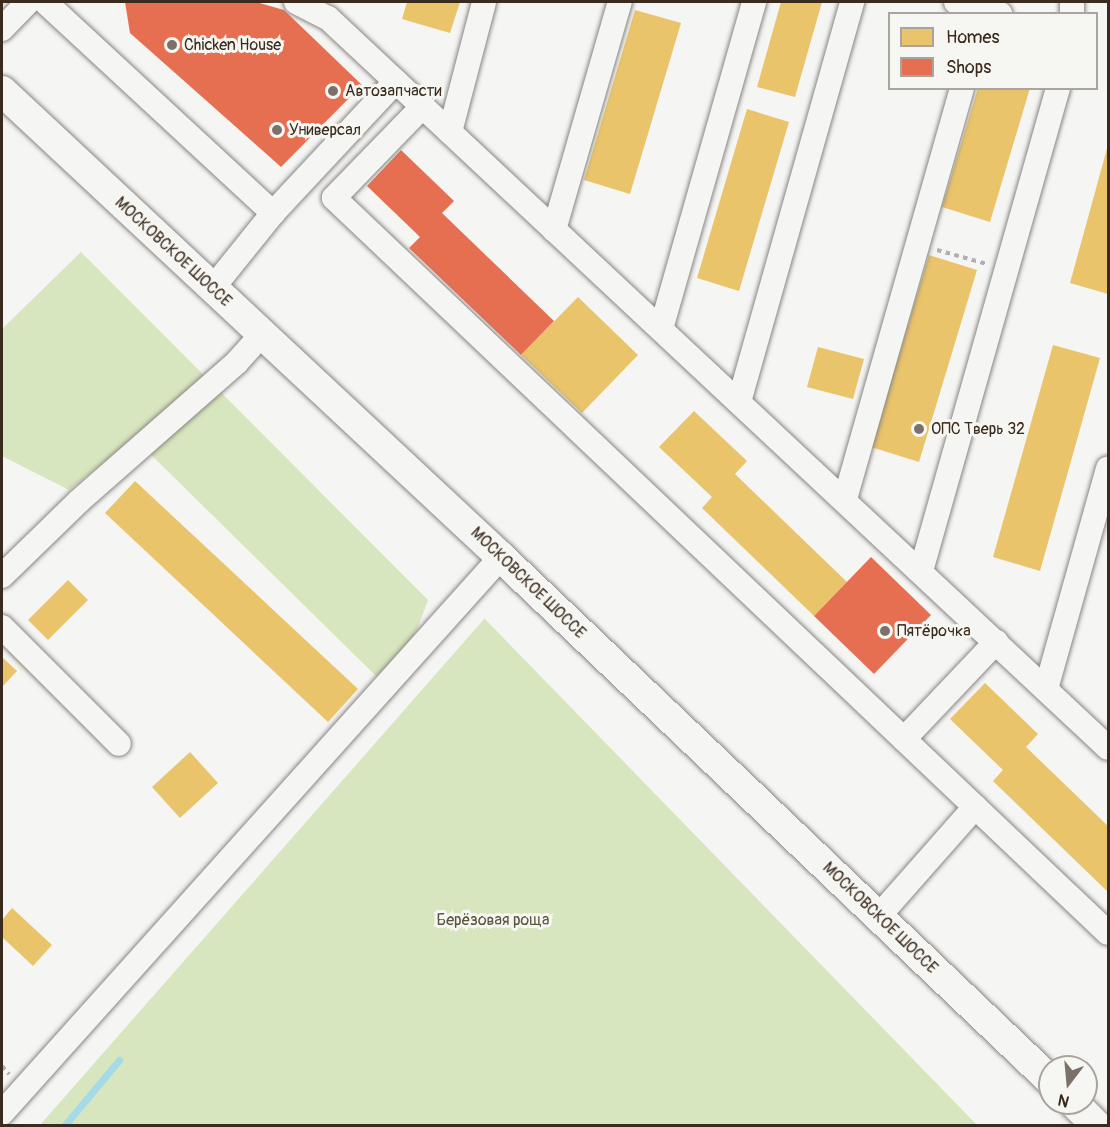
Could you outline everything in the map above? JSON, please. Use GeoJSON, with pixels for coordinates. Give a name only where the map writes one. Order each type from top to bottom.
{"type":"FeatureCollection","features":[{"type":"Feature","properties":{"kind":"main road","name":"МОСКОВСКОЕ ШОССЕ"},"geometry":{"type":"LineString","coordinates":[[2,92],[501,557],[1038,1069]]}},
{"type":"Feature","properties":{"kind":"street"},"geometry":{"type":"LineString","coordinates":[[2,29],[28,2]]}},
{"type":"Feature","properties":{"kind":"street"},"geometry":{"type":"LineString","coordinates":[[45,2],[273,213]]}},
{"type":"Feature","properties":{"kind":"street"},"geometry":{"type":"LineString","coordinates":[[296,2],[332,10],[396,81],[1108,748]]}},
{"type":"Feature","properties":{"kind":"street"},"geometry":{"type":"LineString","coordinates":[[450,132],[484,2]]}},
{"type":"Feature","properties":{"kind":"street"},"geometry":{"type":"LineString","coordinates":[[554,230],[620,2]]}},
{"type":"Feature","properties":{"kind":"street"},"geometry":{"type":"LineString","coordinates":[[661,329],[754,2]]}},
{"type":"Feature","properties":{"kind":"street"},"geometry":{"type":"LineString","coordinates":[[739,402],[852,2]]}},
{"type":"Feature","properties":{"kind":"street"},"geometry":{"type":"LineString","coordinates":[[956,2],[989,12]]}},
{"type":"Feature","properties":{"kind":"street"},"geometry":{"type":"LineString","coordinates":[[212,289],[273,213],[396,81]]}},
{"type":"Feature","properties":{"kind":"street"},"geometry":{"type":"LineString","coordinates":[[845,500],[961,90]]}},
{"type":"Feature","properties":{"kind":"street"},"geometry":{"type":"LineString","coordinates":[[921,571],[1057,90]]}},
{"type":"Feature","properties":{"kind":"street"},"geometry":{"type":"LineString","coordinates":[[423,106],[334,198],[1108,933]]}},
{"type":"Feature","properties":{"kind":"street"},"geometry":{"type":"LineString","coordinates":[[2,576],[79,501],[237,362],[261,335]]}},
{"type":"Feature","properties":{"kind":"street"},"geometry":{"type":"LineString","coordinates":[[1046,689],[1108,470]]}},
{"type":"Feature","properties":{"kind":"street"},"geometry":{"type":"LineString","coordinates":[[2,1113],[501,557]]}},
{"type":"Feature","properties":{"kind":"street"},"geometry":{"type":"LineString","coordinates":[[2,627],[119,744]]}},
{"type":"Feature","properties":{"kind":"street"},"geometry":{"type":"LineString","coordinates":[[904,739],[996,642]]}},
{"type":"Feature","properties":{"kind":"street"},"geometry":{"type":"LineString","coordinates":[[878,916],[975,807]]}},
{"type":"Feature","properties":{"kind":"path"},"geometry":{"type":"LineString","coordinates":[[917,244],[1005,270]]}},
{"type":"Feature","properties":{"kind":"green space"},"geometry":{"type":"Polygon","coordinates":[[[81,252],[428,600],[417,630],[394,663],[376,676],[134,438],[69,490],[2,456],[2,329],[81,252]]]}},
{"type":"Feature","properties":{"kind":"green space","name":"Берёзовая роща"},"geometry":{"type":"Polygon","coordinates":[[[485,619],[977,1125],[40,1125],[485,619]]]}},
{"type":"Feature","properties":{"kind":"building: Homes"},"geometry":{"type":"Polygon","coordinates":[[[407,2],[460,2],[450,33],[402,19],[407,2]]]}},
{"type":"Feature","properties":{"kind":"building: Homes"},"geometry":{"type":"Polygon","coordinates":[[[781,2],[822,2],[795,97],[757,87],[781,2]]]}},
{"type":"Feature","properties":{"kind":"building: Homes"},"geometry":{"type":"Polygon","coordinates":[[[635,10],[681,23],[630,194],[584,180],[635,10]]]}},
{"type":"Feature","properties":{"kind":"building: Homes"},"geometry":{"type":"Polygon","coordinates":[[[977,90],[1029,90],[990,222],[942,207],[977,90]]]}},
{"type":"Feature","properties":{"kind":"building: Homes"},"geometry":{"type":"Polygon","coordinates":[[[747,109],[789,122],[739,291],[697,278],[747,109]]]}},
{"type":"Feature","properties":{"kind":"building: Homes"},"geometry":{"type":"Polygon","coordinates":[[[1108,145],[1108,294],[1070,283],[1108,145]]]}},
{"type":"Feature","properties":{"kind":"building: Homes"},"geometry":{"type":"Polygon","coordinates":[[[929,255],[977,270],[919,462],[871,447],[929,255]]]}},
{"type":"Feature","properties":{"kind":"building: Homes"},"geometry":{"type":"Polygon","coordinates":[[[578,297],[638,355],[582,413],[521,355],[578,297]]]}},
{"type":"Feature","properties":{"kind":"building: Homes"},"geometry":{"type":"Polygon","coordinates":[[[1053,345],[1100,358],[1040,571],[993,557],[1053,345]]]}},
{"type":"Feature","properties":{"kind":"building: Homes"},"geometry":{"type":"Polygon","coordinates":[[[818,347],[864,359],[853,399],[807,387],[818,347]]]}},
{"type":"Feature","properties":{"kind":"building: Homes"},"geometry":{"type":"Polygon","coordinates":[[[694,411],[747,461],[735,474],[847,582],[814,616],[702,508],[712,497],[659,447],[694,411]]]}},
{"type":"Feature","properties":{"kind":"building: Homes"},"geometry":{"type":"Polygon","coordinates":[[[135,481],[358,689],[328,722],[105,513],[135,481]]]}},
{"type":"Feature","properties":{"kind":"building: Homes"},"geometry":{"type":"Polygon","coordinates":[[[68,580],[88,600],[48,640],[28,620],[68,580]]]}},
{"type":"Feature","properties":{"kind":"building: Homes"},"geometry":{"type":"Polygon","coordinates":[[[2,657],[17,671],[2,687],[2,657]]]}},
{"type":"Feature","properties":{"kind":"building: Homes"},"geometry":{"type":"Polygon","coordinates":[[[985,683],[1038,734],[1026,747],[1108,826],[1108,892],[993,781],[1003,770],[950,719],[985,683]]]}},
{"type":"Feature","properties":{"kind":"building: Homes"},"geometry":{"type":"Polygon","coordinates":[[[190,752],[218,783],[180,818],[152,787],[190,752]]]}},
{"type":"Feature","properties":{"kind":"building: Homes"},"geometry":{"type":"Polygon","coordinates":[[[12,908],[52,945],[33,966],[2,937],[2,920],[12,908]]]}},
{"type":"Feature","properties":{"kind":"building: Shops"},"geometry":{"type":"Polygon","coordinates":[[[125,2],[256,2],[284,10],[362,85],[281,167],[130,33],[125,2]]]}},
{"type":"Feature","properties":{"kind":"building: Shops"},"geometry":{"type":"Polygon","coordinates":[[[401,150],[454,201],[442,213],[554,321],[521,355],[409,248],[420,237],[367,186],[401,150]]]}},
{"type":"Feature","properties":{"kind":"building: Shops"},"geometry":{"type":"Polygon","coordinates":[[[871,557],[931,615],[874,674],[814,616],[871,557]]]}},
{"type":"Feature","properties":{"kind":"waterway"},"geometry":{"type":"LineString","coordinates":[[64,1126],[119,1060]]}},
{"type":"Feature","properties":{"kind":"place","name":"Chicken House"},"geometry":{"type":"Point","coordinates":[172,45]}},
{"type":"Feature","properties":{"kind":"place","name":"Автозапчасти"},"geometry":{"type":"Point","coordinates":[333,91]}},
{"type":"Feature","properties":{"kind":"place","name":"Универсал"},"geometry":{"type":"Point","coordinates":[277,130]}},
{"type":"Feature","properties":{"kind":"place","name":"ОПС Тверь 32"},"geometry":{"type":"Point","coordinates":[919,429]}},
{"type":"Feature","properties":{"kind":"place","name":"Пятёрочка"},"geometry":{"type":"Point","coordinates":[885,631]}}]}
